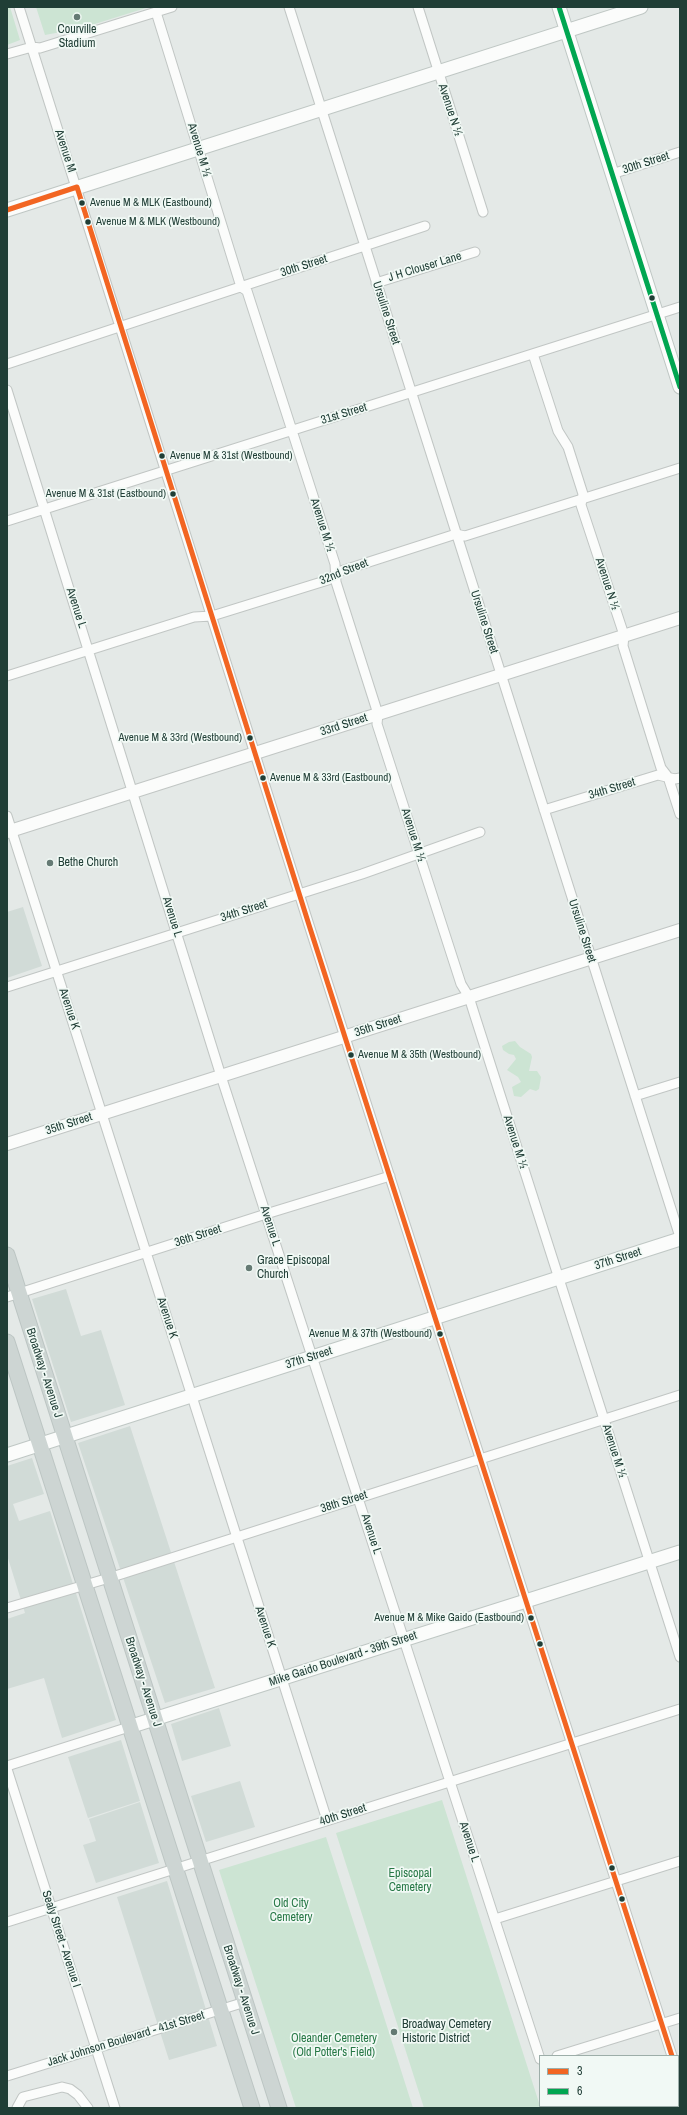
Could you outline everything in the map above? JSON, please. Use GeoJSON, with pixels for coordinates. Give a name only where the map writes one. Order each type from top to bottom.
{"type":"FeatureCollection","features":[{"type":"Feature","properties":{"kind":"main road"},"geometry":{"type":"LineString","coordinates":[[559,7],[680,387]]}},
{"type":"Feature","properties":{"kind":"main road"},"geometry":{"type":"LineString","coordinates":[[7,210],[641,7]]}},
{"type":"Feature","properties":{"kind":"main road","name":"37th Street"},"geometry":{"type":"LineString","coordinates":[[7,1455],[680,1238]]}},
{"type":"Feature","properties":{"kind":"main road","name":"Broadway - Avenue J"},"geometry":{"type":"LineString","coordinates":[[7,1255],[13,1295],[65,1437],[279,2108]]}},
{"type":"Feature","properties":{"kind":"main road","name":"Broadway - Avenue J"},"geometry":{"type":"LineString","coordinates":[[7,1342],[252,2108]]}},
{"type":"Feature","properties":{"kind":"main road","name":"Mike Gaido Boulevard - 39th Street"},"geometry":{"type":"LineString","coordinates":[[129,1727],[680,1552]]}},
{"type":"Feature","properties":{"kind":"street","name":"Avenue M"},"geometry":{"type":"LineString","coordinates":[[19,7],[121,326],[299,894],[672,2055]]}},
{"type":"Feature","properties":{"kind":"street"},"geometry":{"type":"LineString","coordinates":[[7,54],[32,47],[40,48],[172,7]]}},
{"type":"Feature","properties":{"kind":"street","name":"Ursuline Street"},"geometry":{"type":"LineString","coordinates":[[289,7],[680,1238]]}},
{"type":"Feature","properties":{"kind":"street","name":"Avenue N ½"},"geometry":{"type":"LineString","coordinates":[[418,7],[483,212]]}},
{"type":"Feature","properties":{"kind":"street","name":"Avenue M ½"},"geometry":{"type":"LineString","coordinates":[[156,12],[241,287],[247,292],[335,564],[336,582],[378,714],[377,724],[462,988],[469,997],[680,1657]]}},
{"type":"Feature","properties":{"kind":"street","name":"30th Street"},"geometry":{"type":"LineString","coordinates":[[612,174],[680,152]]}},
{"type":"Feature","properties":{"kind":"street","name":"30th Street"},"geometry":{"type":"LineString","coordinates":[[121,326],[425,226]]}},
{"type":"Feature","properties":{"kind":"street","name":"J H Clouser Lane"},"geometry":{"type":"LineString","coordinates":[[376,283],[475,252]]}},
{"type":"Feature","properties":{"kind":"street","name":"31st Street"},"geometry":{"type":"LineString","coordinates":[[7,521],[680,307]]}},
{"type":"Feature","properties":{"kind":"street"},"geometry":{"type":"LineString","coordinates":[[7,364],[121,326]]}},
{"type":"Feature","properties":{"kind":"street","name":"Avenue N ½"},"geometry":{"type":"LineString","coordinates":[[533,354],[558,431],[568,447],[582,492],[581,504],[624,635],[623,646],[661,768],[668,777],[680,814]]}},
{"type":"Feature","properties":{"kind":"street","name":"Avenue L"},"geometry":{"type":"LineString","coordinates":[[7,390],[266,1214],[539,2056]]}},
{"type":"Feature","properties":{"kind":"street","name":"32nd Street"},"geometry":{"type":"LineString","coordinates":[[7,676],[194,617],[212,616],[328,580],[336,574],[456,534],[465,536],[680,468]]}},
{"type":"Feature","properties":{"kind":"street","name":"33rd Street"},"geometry":{"type":"LineString","coordinates":[[9,831],[680,618]]}},
{"type":"Feature","properties":{"kind":"street","name":"34th Street"},"geometry":{"type":"LineString","coordinates":[[544,810],[658,775],[675,779],[680,778]]}},
{"type":"Feature","properties":{"kind":"street","name":"Avenue K"},"geometry":{"type":"LineString","coordinates":[[7,816],[9,831],[57,971],[327,1820]]}},
{"type":"Feature","properties":{"kind":"street","name":"34th Street"},"geometry":{"type":"LineString","coordinates":[[7,987],[419,855],[422,852],[480,832]]}},
{"type":"Feature","properties":{"kind":"street","name":"35th Street"},"geometry":{"type":"LineString","coordinates":[[7,1144],[680,930]]}},
{"type":"Feature","properties":{"kind":"street"},"geometry":{"type":"LineString","coordinates":[[635,1096],[680,1082]]}},
{"type":"Feature","properties":{"kind":"street","name":"36th Street"},"geometry":{"type":"LineString","coordinates":[[13,1295],[390,1176]]}},
{"type":"Feature","properties":{"kind":"street","name":"38th Street"},"geometry":{"type":"LineString","coordinates":[[7,1608],[110,1578],[236,1536],[680,1394]]}},
{"type":"Feature","properties":{"kind":"street","name":"40th Street"},"geometry":{"type":"LineString","coordinates":[[7,1922],[680,1709]]}},
{"type":"Feature","properties":{"kind":"street","name":"Mike Gaido Boulevard - 39th Street"},"geometry":{"type":"LineString","coordinates":[[7,1766],[129,1727]]}},
{"type":"Feature","properties":{"kind":"street","name":"Sealy Street - Avenue I"},"geometry":{"type":"LineString","coordinates":[[7,1769],[115,2108]]}},
{"type":"Feature","properties":{"kind":"street"},"geometry":{"type":"LineString","coordinates":[[495,1919],[680,1861]]}},
{"type":"Feature","properties":{"kind":"street","name":"Jack Johnson Boulevard - 41st Street"},"geometry":{"type":"LineString","coordinates":[[7,2076],[245,2002]]}},
{"type":"Feature","properties":{"kind":"street"},"geometry":{"type":"LineString","coordinates":[[560,2055],[680,2018]]}},
{"type":"Feature","properties":{"kind":"street"},"geometry":{"type":"LineString","coordinates":[[17,2108],[23,2097],[62,2086],[70,2089],[78,2095],[88,2108]]}},
{"type":"Feature","properties":{"kind":"shaded area"},"geometry":{"type":"Polygon","coordinates":[[[23,907],[42,966],[7,978],[7,912],[23,907]]]}},
{"type":"Feature","properties":{"kind":"shaded area"},"geometry":{"type":"Polygon","coordinates":[[[66,1289],[81,1336],[101,1330],[125,1405],[71,1422],[32,1299],[66,1289]]]}},
{"type":"Feature","properties":{"kind":"shaded area"},"geometry":{"type":"Polygon","coordinates":[[[130,1426],[215,1688],[165,1703],[78,1443],[130,1426]]]}},
{"type":"Feature","properties":{"kind":"shaded area"},"geometry":{"type":"Polygon","coordinates":[[[32,1458],[44,1494],[13,1504],[19,1521],[50,1511],[116,1720],[62,1738],[44,1678],[7,1689],[7,1619],[25,1613],[7,1555],[7,1466],[32,1458]]]}},
{"type":"Feature","properties":{"kind":"shaded area"},"geometry":{"type":"Polygon","coordinates":[[[219,1708],[231,1746],[182,1761],[171,1724],[219,1708]]]}},
{"type":"Feature","properties":{"kind":"shaded area"},"geometry":{"type":"Polygon","coordinates":[[[121,1740],[140,1801],[88,1818],[68,1757],[121,1740]]]}},
{"type":"Feature","properties":{"kind":"shaded area"},"geometry":{"type":"Polygon","coordinates":[[[240,1781],[255,1827],[206,1842],[191,1796],[240,1781]]]}},
{"type":"Feature","properties":{"kind":"shaded area"},"geometry":{"type":"Polygon","coordinates":[[[140,1802],[159,1863],[96,1883],[83,1845],[96,1841],[89,1819],[140,1802]]]}},
{"type":"Feature","properties":{"kind":"shaded area"},"geometry":{"type":"Polygon","coordinates":[[[167,1881],[217,2046],[169,2060],[117,1897],[167,1881]]]}},
{"type":"Feature","properties":{"kind":"green space"},"geometry":{"type":"Polygon","coordinates":[[[7,7],[10,7],[20,40],[7,45],[7,7]]]}},
{"type":"Feature","properties":{"kind":"green space","name":"Courville Stadium"},"geometry":{"type":"Polygon","coordinates":[[[36,7],[149,7],[82,28],[45,35],[36,7]]]}},
{"type":"Feature","properties":{"kind":"green space"},"geometry":{"type":"Polygon","coordinates":[[[515,1041],[520,1047],[531,1054],[532,1057],[529,1071],[537,1071],[541,1077],[539,1089],[536,1091],[530,1089],[521,1097],[514,1096],[512,1087],[521,1082],[518,1077],[507,1070],[516,1059],[514,1055],[503,1050],[502,1046],[509,1042],[515,1041]]]}},
{"type":"Feature","properties":{"kind":"green space","name":"Episcopal Cemetery"},"geometry":{"type":"Polygon","coordinates":[[[442,1800],[539,2103],[539,2107],[541,2108],[424,2108],[336,1833],[442,1800]]]}},
{"type":"Feature","properties":{"kind":"green space"},"geometry":{"type":"Polygon","coordinates":[[[326,1837],[413,2108],[296,2108],[219,1870],[326,1837]]]}},
{"type":"Feature","properties":{"kind":"transit line","name":"6"},"geometry":{"type":"LineString","coordinates":[[559,7],[680,387]]}},
{"type":"Feature","properties":{"kind":"transit line","name":"3"},"geometry":{"type":"LineString","coordinates":[[7,210],[77,187],[309,925],[672,2055]]}},
{"type":"Feature","properties":{"kind":"place","name":"Courville Stadium"},"geometry":{"type":"Point","coordinates":[77,17]}},
{"type":"Feature","properties":{"kind":"place","name":"Avenue M & MLK (Eastbound)"},"geometry":{"type":"Point","coordinates":[82,203]}},
{"type":"Feature","properties":{"kind":"place","name":"Avenue M & MLK (Westbound)"},"geometry":{"type":"Point","coordinates":[88,222]}},
{"type":"Feature","properties":{"kind":"place","name":"Avenue M & 31st (Westbound)"},"geometry":{"type":"Point","coordinates":[162,456]}},
{"type":"Feature","properties":{"kind":"place","name":"Avenue M & 31st (Eastbound)"},"geometry":{"type":"Point","coordinates":[173,494]}},
{"type":"Feature","properties":{"kind":"place","name":"Avenue M & 33rd (Westbound)"},"geometry":{"type":"Point","coordinates":[250,738]}},
{"type":"Feature","properties":{"kind":"place","name":"Avenue M & 33rd (Eastbound)"},"geometry":{"type":"Point","coordinates":[263,778]}},
{"type":"Feature","properties":{"kind":"place","name":"Bethe Church"},"geometry":{"type":"Point","coordinates":[50,863]}},
{"type":"Feature","properties":{"kind":"place","name":"Avenue M & 35th (Westbound)"},"geometry":{"type":"Point","coordinates":[351,1055]}},
{"type":"Feature","properties":{"kind":"place","name":"Grace Episcopal Church"},"geometry":{"type":"Point","coordinates":[249,1268]}},
{"type":"Feature","properties":{"kind":"place","name":"Avenue M & 37th (Westbound)"},"geometry":{"type":"Point","coordinates":[440,1334]}},
{"type":"Feature","properties":{"kind":"place","name":"Avenue M & Mike Gaido (Eastbound)"},"geometry":{"type":"Point","coordinates":[531,1618]}},
{"type":"Feature","properties":{"kind":"place","name":"Broadway Cemetery Historic District"},"geometry":{"type":"Point","coordinates":[394,2032]}},
{"type":"Feature","properties":{"kind":"park label","name":"Old City Cemetery"},"geometry":{"type":"Point","coordinates":[291,1911]}},
{"type":"Feature","properties":{"kind":"park label","name":"Oleander Cemetery (Old Potter's Field)"},"geometry":{"type":"Point","coordinates":[334,2046]}}]}
